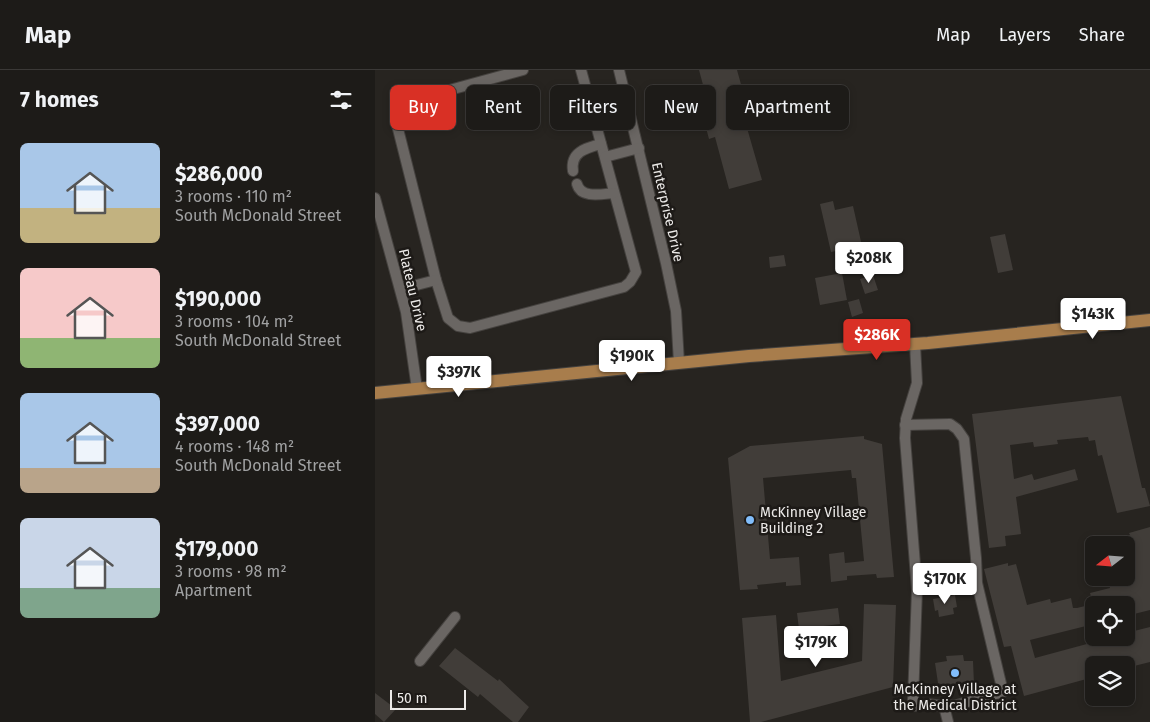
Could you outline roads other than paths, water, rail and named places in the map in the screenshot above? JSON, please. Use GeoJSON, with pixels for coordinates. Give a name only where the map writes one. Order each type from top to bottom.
{"type":"FeatureCollection","features":[{"type":"Feature","properties":{"kind":"main road"},"geometry":{"type":"LineString","coordinates":[[375,393],[679,363],[915,344],[1150,320]]}},
{"type":"Feature","properties":{"kind":"street"},"geometry":{"type":"LineString","coordinates":[[523,70],[402,103],[396,111],[395,117],[436,280],[448,318],[458,326],[469,328],[624,287],[630,282],[635,272],[581,70]]}},
{"type":"Feature","properties":{"kind":"street","name":"Enterprise Drive"},"geometry":{"type":"LineString","coordinates":[[619,70],[639,148],[676,311],[679,363]]}},
{"type":"Feature","properties":{"kind":"street"},"geometry":{"type":"LineString","coordinates":[[573,171],[573,159],[578,153],[601,144]]}},
{"type":"Feature","properties":{"kind":"street"},"geometry":{"type":"LineString","coordinates":[[605,157],[639,148]]}},
{"type":"Feature","properties":{"kind":"street"},"geometry":{"type":"LineString","coordinates":[[577,184],[578,188],[583,192],[591,194],[614,193]]}},
{"type":"Feature","properties":{"kind":"street","name":"Plateau Drive"},"geometry":{"type":"LineString","coordinates":[[375,198],[401,289],[409,328],[417,389]]}},
{"type":"Feature","properties":{"kind":"street"},"geometry":{"type":"LineString","coordinates":[[401,289],[436,280]]}},
{"type":"Feature","properties":{"kind":"street"},"geometry":{"type":"LineString","coordinates":[[905,425],[950,424],[957,429],[964,439],[977,583],[1003,692],[957,705],[927,704],[913,706],[917,590],[905,447],[905,425],[917,383],[915,344]]}},
{"type":"Feature","properties":{"kind":"street"},"geometry":{"type":"LineString","coordinates":[[420,661],[455,617]]}},
{"type":"Feature","properties":{"kind":"street"},"geometry":{"type":"LineString","coordinates":[[944,706],[948,722]]}},
{"type":"Feature","properties":{"kind":"place","name":"McKinney Village Building 2"},"geometry":{"type":"Point","coordinates":[750,520]}},
{"type":"Feature","properties":{"kind":"place","name":"McKinney Village at the Medical District"},"geometry":{"type":"Point","coordinates":[955,673]}}]}
